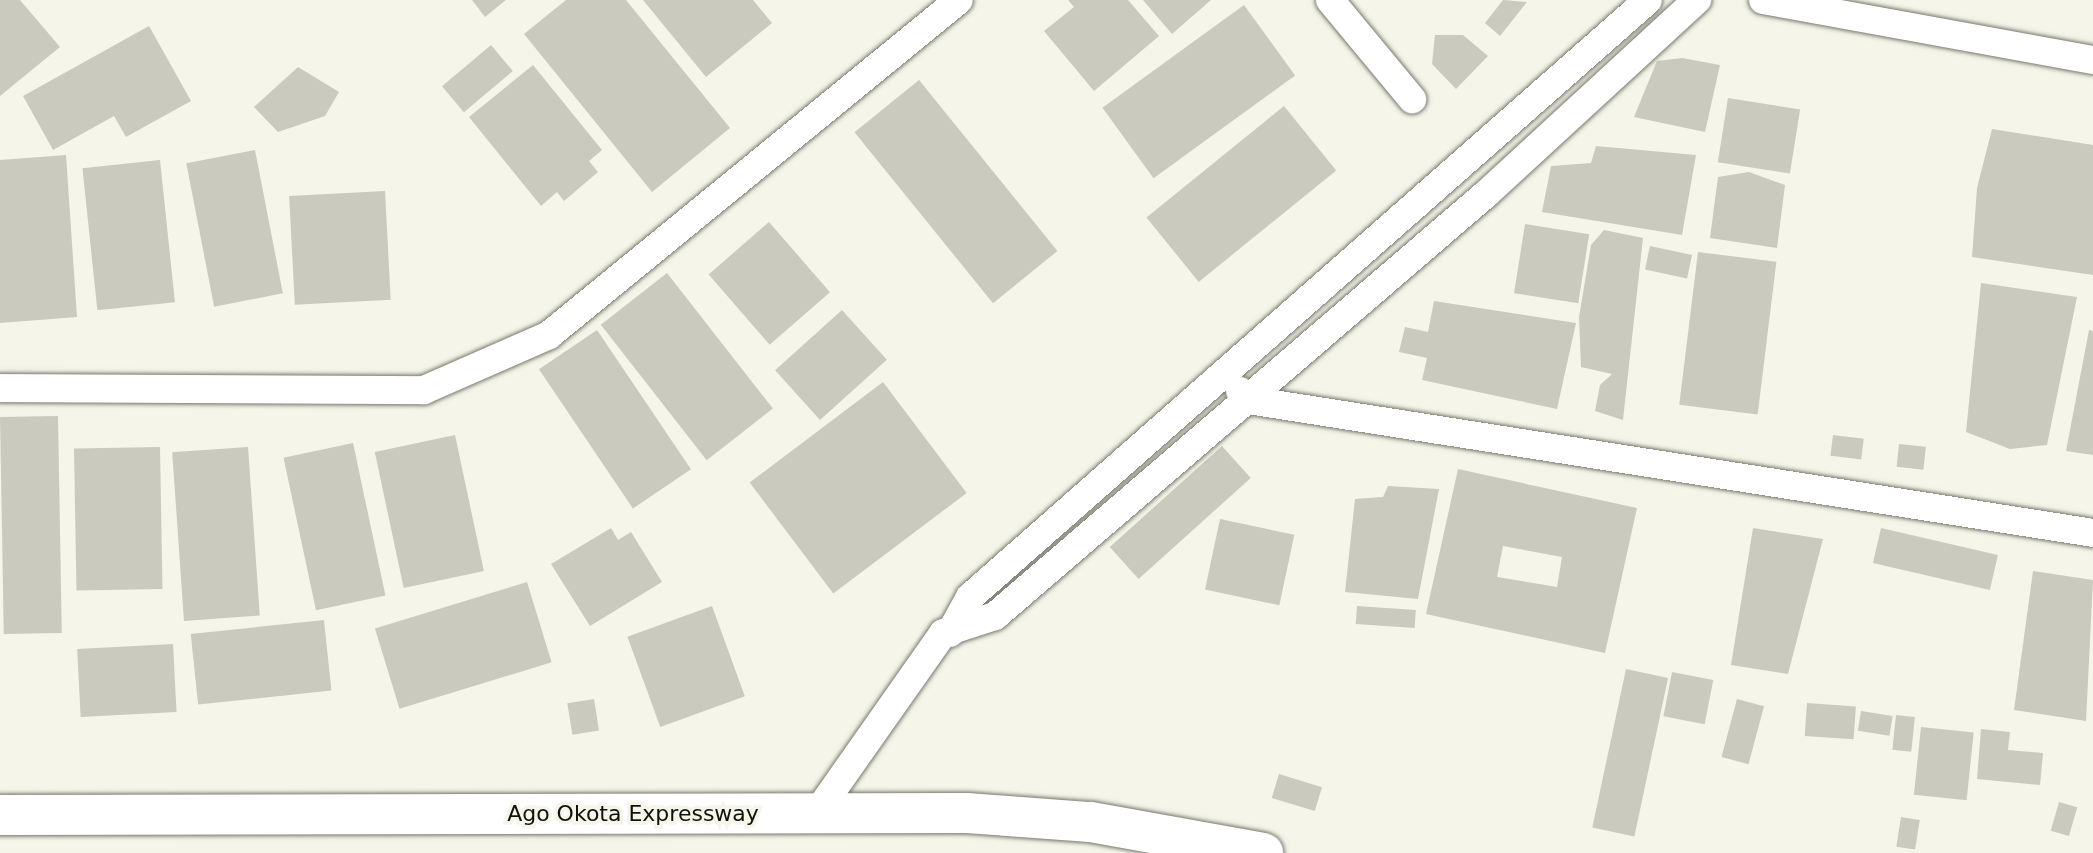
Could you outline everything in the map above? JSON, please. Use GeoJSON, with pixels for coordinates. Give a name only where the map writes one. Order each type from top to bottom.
{"type":"FeatureCollection","features":[{"type":"Feature","properties":{"kind":"main road","name":"Ago Okota Expressway"},"geometry":{"type":"LineString","coordinates":[[0,815],[816,814],[1091,822],[1263,853]]}},
{"type":"Feature","properties":{"kind":"street"},"geometry":{"type":"LineString","coordinates":[[0,388],[424,390],[549,335],[959,0]]}},
{"type":"Feature","properties":{"kind":"street"},"geometry":{"type":"LineString","coordinates":[[1330,0],[1412,99]]}},
{"type":"Feature","properties":{"kind":"street"},"geometry":{"type":"LineString","coordinates":[[816,814],[950,633],[970,597],[1226,376],[1648,0]]}},
{"type":"Feature","properties":{"kind":"street"},"geometry":{"type":"LineString","coordinates":[[950,633],[995,616],[1248,400],[1697,0]]}},
{"type":"Feature","properties":{"kind":"street"},"geometry":{"type":"LineString","coordinates":[[1763,0],[2093,60]]}},
{"type":"Feature","properties":{"kind":"street"},"geometry":{"type":"LineString","coordinates":[[1226,376],[1248,400],[2093,533]]}},
{"type":"Feature","properties":{"kind":"building"},"geometry":{"type":"Polygon","coordinates":[[[0,0],[20,0],[60,47],[0,96],[0,0]]]}},
{"type":"Feature","properties":{"kind":"building"},"geometry":{"type":"Polygon","coordinates":[[[472,0],[506,0],[485,17],[472,0]]]}},
{"type":"Feature","properties":{"kind":"building"},"geometry":{"type":"Polygon","coordinates":[[[566,0],[626,0],[730,128],[652,192],[524,34],[566,0]]]}},
{"type":"Feature","properties":{"kind":"building"},"geometry":{"type":"Polygon","coordinates":[[[643,0],[753,0],[772,23],[706,77],[643,0]]]}},
{"type":"Feature","properties":{"kind":"building"},"geometry":{"type":"Polygon","coordinates":[[[1068,0],[1128,0],[1159,36],[1094,91],[1044,31],[1074,7],[1068,0]]]}},
{"type":"Feature","properties":{"kind":"building"},"geometry":{"type":"Polygon","coordinates":[[[1143,0],[1211,0],[1172,34],[1143,0]]]}},
{"type":"Feature","properties":{"kind":"building"},"geometry":{"type":"Polygon","coordinates":[[[1503,0],[1527,2],[1500,36],[1485,23],[1503,0]]]}},
{"type":"Feature","properties":{"kind":"building"},"geometry":{"type":"Polygon","coordinates":[[[1244,5],[1295,75],[1154,178],[1102,108],[1244,5]]]}},
{"type":"Feature","properties":{"kind":"building"},"geometry":{"type":"Polygon","coordinates":[[[149,26],[191,101],[126,137],[114,116],[53,150],[23,96],[149,26]]]}},
{"type":"Feature","properties":{"kind":"building"},"geometry":{"type":"Polygon","coordinates":[[[1435,35],[1463,35],[1488,56],[1456,89],[1432,64],[1435,35]]]}},
{"type":"Feature","properties":{"kind":"building"},"geometry":{"type":"Polygon","coordinates":[[[491,45],[513,71],[464,112],[442,86],[491,45]]]}},
{"type":"Feature","properties":{"kind":"building"},"geometry":{"type":"Polygon","coordinates":[[[1682,58],[1720,65],[1705,132],[1634,117],[1657,61],[1682,58]]]}},
{"type":"Feature","properties":{"kind":"building"},"geometry":{"type":"Polygon","coordinates":[[[533,65],[602,150],[589,161],[598,172],[564,201],[557,192],[541,206],[469,117],[533,65]]]}},
{"type":"Feature","properties":{"kind":"building"},"geometry":{"type":"Polygon","coordinates":[[[298,67],[339,92],[325,116],[278,132],[254,107],[298,67]]]}},
{"type":"Feature","properties":{"kind":"building"},"geometry":{"type":"Polygon","coordinates":[[[919,80],[1057,251],[993,303],[854,132],[919,80]]]}},
{"type":"Feature","properties":{"kind":"building"},"geometry":{"type":"Polygon","coordinates":[[[1728,98],[1800,109],[1790,174],[1718,162],[1728,98]]]}},
{"type":"Feature","properties":{"kind":"building"},"geometry":{"type":"Polygon","coordinates":[[[1284,106],[1336,171],[1199,282],[1146,217],[1284,106]]]}},
{"type":"Feature","properties":{"kind":"building"},"geometry":{"type":"Polygon","coordinates":[[[1992,129],[2093,145],[2093,275],[1972,257],[1977,188],[1992,129]]]}},
{"type":"Feature","properties":{"kind":"building"},"geometry":{"type":"Polygon","coordinates":[[[1596,146],[1696,155],[1682,235],[1542,212],[1551,166],[1591,163],[1596,146]]]}},
{"type":"Feature","properties":{"kind":"building"},"geometry":{"type":"Polygon","coordinates":[[[255,150],[283,293],[214,307],[186,163],[255,150]]]}},
{"type":"Feature","properties":{"kind":"building"},"geometry":{"type":"Polygon","coordinates":[[[66,155],[77,317],[0,323],[0,160],[66,155]]]}},
{"type":"Feature","properties":{"kind":"building"},"geometry":{"type":"Polygon","coordinates":[[[160,160],[175,302],[97,310],[82,168],[160,160]]]}},
{"type":"Feature","properties":{"kind":"building"},"geometry":{"type":"Polygon","coordinates":[[[1749,172],[1785,185],[1777,248],[1710,238],[1718,177],[1749,172]]]}},
{"type":"Feature","properties":{"kind":"building"},"geometry":{"type":"Polygon","coordinates":[[[385,191],[391,300],[295,305],[289,196],[385,191]]]}},
{"type":"Feature","properties":{"kind":"building"},"geometry":{"type":"Polygon","coordinates":[[[769,222],[830,292],[770,345],[709,274],[769,222]]]}},
{"type":"Feature","properties":{"kind":"building"},"geometry":{"type":"Polygon","coordinates":[[[1525,224],[1589,234],[1578,303],[1514,293],[1525,224]]]}},
{"type":"Feature","properties":{"kind":"building"},"geometry":{"type":"Polygon","coordinates":[[[1604,230],[1643,238],[1623,420],[1595,411],[1600,385],[1612,374],[1581,367],[1579,317],[1591,245],[1604,230]]]}},
{"type":"Feature","properties":{"kind":"building"},"geometry":{"type":"Polygon","coordinates":[[[1650,246],[1692,255],[1687,278],[1645,269],[1650,246]]]}},
{"type":"Feature","properties":{"kind":"building"},"geometry":{"type":"Polygon","coordinates":[[[1698,252],[1776,262],[1758,414],[1679,405],[1698,252]]]}},
{"type":"Feature","properties":{"kind":"building"},"geometry":{"type":"Polygon","coordinates":[[[667,273],[773,409],[707,460],[601,325],[667,273]]]}},
{"type":"Feature","properties":{"kind":"building"},"geometry":{"type":"Polygon","coordinates":[[[1981,283],[2077,297],[2047,445],[2010,449],[1966,432],[1981,283]]]}},
{"type":"Feature","properties":{"kind":"building"},"geometry":{"type":"Polygon","coordinates":[[[1434,301],[1576,323],[1557,409],[1422,380],[1427,358],[1399,352],[1405,327],[1428,332],[1434,301]]]}},
{"type":"Feature","properties":{"kind":"building"},"geometry":{"type":"Polygon","coordinates":[[[842,310],[887,360],[820,420],[775,370],[842,310]]]}},
{"type":"Feature","properties":{"kind":"building"},"geometry":{"type":"Polygon","coordinates":[[[597,330],[691,469],[633,508],[539,369],[597,330]]]}},
{"type":"Feature","properties":{"kind":"building"},"geometry":{"type":"Polygon","coordinates":[[[2089,330],[2093,331],[2093,455],[2066,451],[2089,330]]]}},
{"type":"Feature","properties":{"kind":"building"},"geometry":{"type":"Polygon","coordinates":[[[883,382],[967,493],[833,594],[750,483],[883,382]]]}},
{"type":"Feature","properties":{"kind":"building"},"geometry":{"type":"Polygon","coordinates":[[[58,416],[62,633],[4,634],[0,417],[58,416]]]}},
{"type":"Feature","properties":{"kind":"building"},"geometry":{"type":"Polygon","coordinates":[[[455,435],[484,571],[404,588],[375,452],[455,435]]]}},
{"type":"Feature","properties":{"kind":"building"},"geometry":{"type":"Polygon","coordinates":[[[1833,435],[1864,439],[1861,460],[1830,456],[1833,435]]]}},
{"type":"Feature","properties":{"kind":"building"},"geometry":{"type":"Polygon","coordinates":[[[353,443],[385,596],[316,610],[284,458],[353,443]]]}},
{"type":"Feature","properties":{"kind":"building"},"geometry":{"type":"Polygon","coordinates":[[[1899,444],[1926,447],[1923,470],[1897,467],[1899,444]]]}},
{"type":"Feature","properties":{"kind":"building"},"geometry":{"type":"Polygon","coordinates":[[[1222,446],[1251,478],[1139,579],[1110,547],[1222,446]]]}},
{"type":"Feature","properties":{"kind":"building"},"geometry":{"type":"Polygon","coordinates":[[[160,447],[162,589],[76,590],[74,449],[160,447]]]}},
{"type":"Feature","properties":{"kind":"building"},"geometry":{"type":"Polygon","coordinates":[[[248,447],[260,616],[184,621],[172,452],[248,447]]]}},
{"type":"Feature","properties":{"kind":"building"},"geometry":{"type":"Polygon","coordinates":[[[1458,469],[1637,508],[1605,653],[1426,614],[1458,469]],[[1503,546],[1497,577],[1557,587],[1562,557],[1503,546]]]}},
{"type":"Feature","properties":{"kind":"building"},"geometry":{"type":"Polygon","coordinates":[[[1388,486],[1439,489],[1418,599],[1345,592],[1355,499],[1383,497],[1388,486]]]}},
{"type":"Feature","properties":{"kind":"building"},"geometry":{"type":"Polygon","coordinates":[[[1220,519],[1294,535],[1279,605],[1205,589],[1220,519]]]}},
{"type":"Feature","properties":{"kind":"building"},"geometry":{"type":"Polygon","coordinates":[[[611,528],[618,540],[631,532],[662,582],[590,626],[551,564],[611,528]]]}},
{"type":"Feature","properties":{"kind":"building"},"geometry":{"type":"Polygon","coordinates":[[[1753,528],[1823,539],[1788,674],[1731,665],[1753,528]]]}},
{"type":"Feature","properties":{"kind":"building"},"geometry":{"type":"Polygon","coordinates":[[[1881,528],[1998,555],[1990,590],[1873,563],[1881,528]]]}},
{"type":"Feature","properties":{"kind":"building"},"geometry":{"type":"Polygon","coordinates":[[[2033,571],[2093,580],[2086,721],[2014,710],[2033,571]]]}},
{"type":"Feature","properties":{"kind":"building"},"geometry":{"type":"Polygon","coordinates":[[[527,582],[552,662],[400,709],[375,628],[527,582]]]}},
{"type":"Feature","properties":{"kind":"building"},"geometry":{"type":"Polygon","coordinates":[[[712,606],[745,696],[660,727],[627,637],[712,606]]]}},
{"type":"Feature","properties":{"kind":"building"},"geometry":{"type":"Polygon","coordinates":[[[1357,606],[1416,610],[1415,628],[1356,624],[1357,606]]]}},
{"type":"Feature","properties":{"kind":"building"},"geometry":{"type":"Polygon","coordinates":[[[324,620],[331,691],[198,705],[191,634],[324,620]]]}},
{"type":"Feature","properties":{"kind":"building"},"geometry":{"type":"Polygon","coordinates":[[[173,644],[177,712],[81,717],[77,649],[173,644]]]}},
{"type":"Feature","properties":{"kind":"building"},"geometry":{"type":"Polygon","coordinates":[[[1626,669],[1668,678],[1634,836],[1592,827],[1626,669]]]}},
{"type":"Feature","properties":{"kind":"building"},"geometry":{"type":"Polygon","coordinates":[[[1672,672],[1713,680],[1705,724],[1663,716],[1672,672]]]}},
{"type":"Feature","properties":{"kind":"building"},"geometry":{"type":"Polygon","coordinates":[[[594,699],[599,731],[572,735],[567,703],[594,699]]]}},
{"type":"Feature","properties":{"kind":"building"},"geometry":{"type":"Polygon","coordinates":[[[1737,699],[1764,706],[1749,764],[1721,757],[1737,699]]]}},
{"type":"Feature","properties":{"kind":"building"},"geometry":{"type":"Polygon","coordinates":[[[1807,703],[1856,706],[1854,739],[1805,736],[1807,703]]]}},
{"type":"Feature","properties":{"kind":"building"},"geometry":{"type":"Polygon","coordinates":[[[1861,711],[1893,716],[1889,736],[1858,731],[1861,711]]]}},
{"type":"Feature","properties":{"kind":"building"},"geometry":{"type":"Polygon","coordinates":[[[1896,715],[1915,717],[1911,752],[1892,750],[1896,715]]]}},
{"type":"Feature","properties":{"kind":"building"},"geometry":{"type":"Polygon","coordinates":[[[1921,727],[1974,733],[1967,800],[1914,795],[1921,727]]]}},
{"type":"Feature","properties":{"kind":"building"},"geometry":{"type":"Polygon","coordinates":[[[1981,729],[2010,732],[2008,750],[2043,753],[2040,785],[1977,779],[1981,729]]]}},
{"type":"Feature","properties":{"kind":"building"},"geometry":{"type":"Polygon","coordinates":[[[1279,774],[1322,787],[1315,811],[1272,798],[1279,774]]]}},
{"type":"Feature","properties":{"kind":"building"},"geometry":{"type":"Polygon","coordinates":[[[2059,802],[2077,807],[2069,836],[2051,831],[2059,802]]]}},
{"type":"Feature","properties":{"kind":"building"},"geometry":{"type":"Polygon","coordinates":[[[1901,817],[1920,820],[1915,850],[1896,847],[1901,817]]]}}]}
